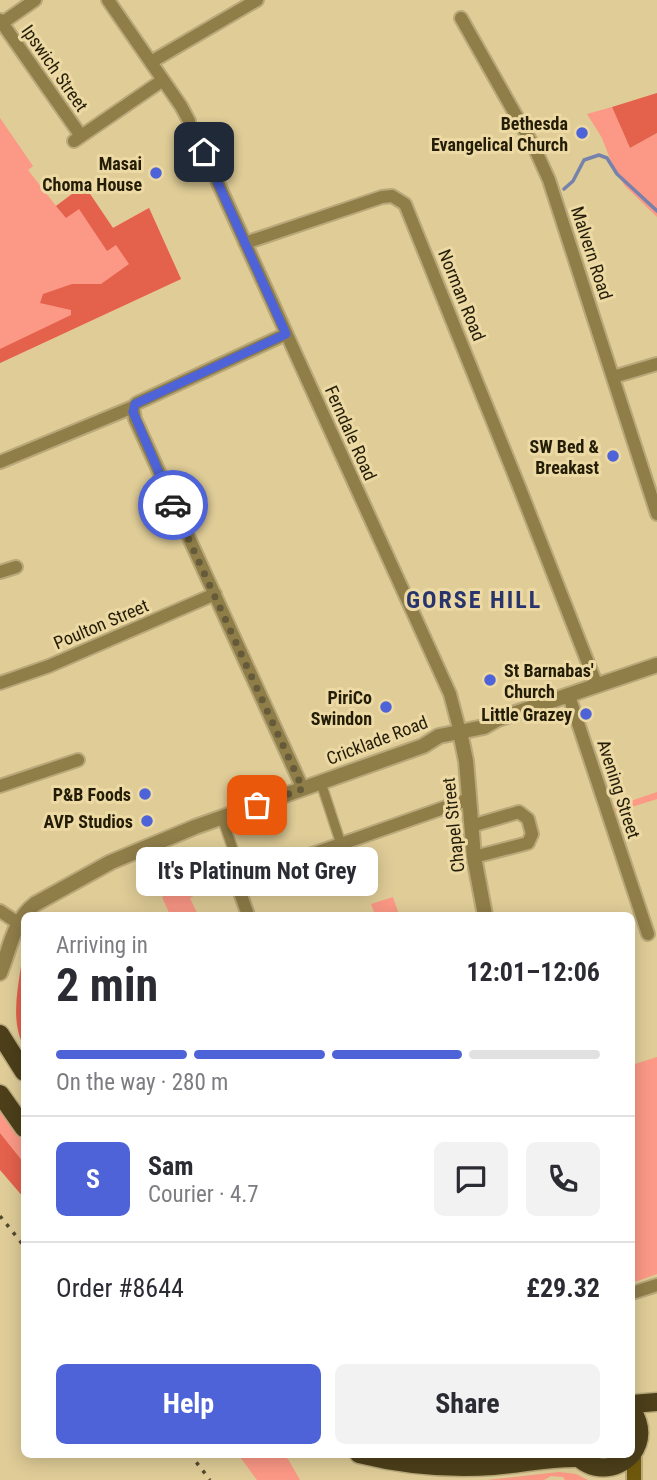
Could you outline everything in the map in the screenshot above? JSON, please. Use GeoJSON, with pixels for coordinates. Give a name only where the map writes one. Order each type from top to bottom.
{"type":"FeatureCollection","features":[{"type":"Feature","properties":{"kind":"main road"},"geometry":{"type":"LineString","coordinates":[[0,1034],[21,1067]]}},
{"type":"Feature","properties":{"kind":"main road"},"geometry":{"type":"LineString","coordinates":[[0,1094],[21,1124]]}},
{"type":"Feature","properties":{"kind":"main road"},"geometry":{"type":"LineString","coordinates":[[635,1404],[657,1402]]}},
{"type":"Feature","properties":{"kind":"main road"},"geometry":{"type":"LineString","coordinates":[[635,1416],[638,1422],[635,1443]]}},
{"type":"Feature","properties":{"kind":"main road"},"geometry":{"type":"LineString","coordinates":[[635,1449],[657,1429]]}},
{"type":"Feature","properties":{"kind":"main road"},"geometry":{"type":"LineString","coordinates":[[377,1458],[444,1467],[495,1466],[547,1458]]}},
{"type":"Feature","properties":{"kind":"main road"},"geometry":{"type":"LineString","coordinates":[[580,1458],[603,1474],[625,1458]]}},
{"type":"Feature","properties":{"kind":"main road"},"geometry":{"type":"LineString","coordinates":[[634,1458],[634,1480]]}},
{"type":"Feature","properties":{"kind":"street"},"geometry":{"type":"LineString","coordinates":[[1,21],[35,0]]}},
{"type":"Feature","properties":{"kind":"street"},"geometry":{"type":"LineString","coordinates":[[107,0],[189,121]]}},
{"type":"Feature","properties":{"kind":"street"},"geometry":{"type":"LineString","coordinates":[[151,62],[257,0]]}},
{"type":"Feature","properties":{"kind":"street","name":"Malvern Road"},"geometry":{"type":"LineString","coordinates":[[461,18],[543,166],[657,511]]}},
{"type":"Feature","properties":{"kind":"street","name":"Ipswich Street"},"geometry":{"type":"LineString","coordinates":[[1,21],[77,139],[163,80]]}},
{"type":"Feature","properties":{"kind":"street","name":"Ferndale Road"},"geometry":{"type":"LineString","coordinates":[[204,152],[450,694],[460,732]]}},
{"type":"Feature","properties":{"kind":"street","name":"Norman Road"},"geometry":{"type":"LineString","coordinates":[[245,243],[382,197],[392,196],[405,204],[597,686]]}},
{"type":"Feature","properties":{"kind":"street"},"geometry":{"type":"LineString","coordinates":[[0,462],[133,407],[137,402],[286,334]]}},
{"type":"Feature","properties":{"kind":"street"},"geometry":{"type":"LineString","coordinates":[[613,377],[657,364]]}},
{"type":"Feature","properties":{"kind":"street"},"geometry":{"type":"LineString","coordinates":[[133,407],[165,487],[303,789]]}},
{"type":"Feature","properties":{"kind":"street"},"geometry":{"type":"LineString","coordinates":[[0,572],[16,567]]}},
{"type":"Feature","properties":{"kind":"street","name":"Poulton Street"},"geometry":{"type":"LineString","coordinates":[[0,683],[49,666],[215,594]]}},
{"type":"Feature","properties":{"kind":"street","name":"Cricklade Road"},"geometry":{"type":"LineString","coordinates":[[27,912],[35,904],[98,869],[222,818],[420,747],[439,736],[484,727],[498,719],[657,665]]}},
{"type":"Feature","properties":{"kind":"street","name":"Avening Street"},"geometry":{"type":"LineString","coordinates":[[569,696],[648,934]]}},
{"type":"Feature","properties":{"kind":"street","name":"Chapel Street"},"geometry":{"type":"LineString","coordinates":[[460,732],[466,761],[474,858],[484,912]]}},
{"type":"Feature","properties":{"kind":"street"},"geometry":{"type":"LineString","coordinates":[[0,786],[78,760]]}},
{"type":"Feature","properties":{"kind":"street"},"geometry":{"type":"LineString","coordinates":[[321,783],[341,844]]}},
{"type":"Feature","properties":{"kind":"street"},"geometry":{"type":"LineString","coordinates":[[237,879],[469,799]]}},
{"type":"Feature","properties":{"kind":"street"},"geometry":{"type":"LineString","coordinates":[[471,826],[519,812],[528,819],[532,834],[531,842],[524,845],[474,858]]}},
{"type":"Feature","properties":{"kind":"street"},"geometry":{"type":"LineString","coordinates":[[222,818],[247,912]]}},
{"type":"Feature","properties":{"kind":"street"},"geometry":{"type":"LineString","coordinates":[[0,912],[21,925]]}},
{"type":"Feature","properties":{"kind":"street","name":"Cricklade Road"},"geometry":{"type":"LineString","coordinates":[[0,973],[21,928]]}},
{"type":"Feature","properties":{"kind":"street"},"geometry":{"type":"LineString","coordinates":[[635,1292],[657,1285]]}},
{"type":"Feature","properties":{"kind":"shaded area"},"geometry":{"type":"Polygon","coordinates":[[[657,93],[657,133],[630,148],[612,107],[657,93]]]}},
{"type":"Feature","properties":{"kind":"shaded area"},"geometry":{"type":"Polygon","coordinates":[[[612,107],[630,148],[657,133],[657,217],[624,185],[602,138],[587,114],[612,107]]]}},
{"type":"Feature","properties":{"kind":"shaded area"},"geometry":{"type":"Polygon","coordinates":[[[0,118],[33,166],[28,170],[56,206],[84,185],[113,228],[149,208],[181,279],[0,363],[0,118]]]}},
{"type":"Feature","properties":{"kind":"shaded area"},"geometry":{"type":"Polygon","coordinates":[[[84,185],[113,228],[149,208],[181,279],[0,363],[0,349],[71,315],[71,310],[40,303],[43,294],[72,284],[101,284],[129,264],[116,245],[107,251],[79,209],[66,218],[56,206],[84,185]]]}},
{"type":"Feature","properties":{"kind":"shaded area"},"geometry":{"type":"Polygon","coordinates":[[[657,792],[657,799],[616,812],[614,802],[619,798],[622,804],[657,792]]]}},
{"type":"Feature","properties":{"kind":"shaded area"},"geometry":{"type":"Polygon","coordinates":[[[181,859],[195,895],[190,898],[197,912],[169,912],[162,897],[172,892],[171,888],[175,885],[173,881],[167,883],[165,880],[176,876],[174,872],[178,869],[175,862],[181,859]]]}},
{"type":"Feature","properties":{"kind":"shaded area"},"geometry":{"type":"Polygon","coordinates":[[[393,897],[398,912],[374,912],[371,904],[393,897]]]}},
{"type":"Feature","properties":{"kind":"shaded area"},"geometry":{"type":"Polygon","coordinates":[[[21,966],[21,1040],[16,1018],[21,966]]]}},
{"type":"Feature","properties":{"kind":"shaded area"},"geometry":{"type":"Polygon","coordinates":[[[657,1057],[657,1274],[635,1282],[635,1064],[657,1057]]]}},
{"type":"Feature","properties":{"kind":"shaded area"},"geometry":{"type":"Polygon","coordinates":[[[0,1108],[21,1139],[21,1159],[0,1133],[0,1108]]]}},
{"type":"Feature","properties":{"kind":"shaded area"},"geometry":{"type":"Polygon","coordinates":[[[0,1133],[21,1159],[21,1194],[0,1170],[0,1133]]]}},
{"type":"Feature","properties":{"kind":"shaded area"},"geometry":{"type":"Polygon","coordinates":[[[241,1458],[286,1458],[300,1480],[257,1480],[241,1458]]]}},
{"type":"Feature","properties":{"kind":"shaded area"},"geometry":{"type":"Polygon","coordinates":[[[559,1472],[576,1474],[588,1480],[565,1480],[563,1477],[551,1476],[544,1480],[487,1480],[559,1472]]]}},
{"type":"Feature","properties":{"kind":"waterway"},"geometry":{"type":"LineString","coordinates":[[564,189],[573,181],[584,160],[599,155],[607,158],[617,174],[657,211]]}},
{"type":"Feature","properties":{"kind":"railway"},"geometry":{"type":"LineString","coordinates":[[0,1216],[21,1242]]}},
{"type":"Feature","properties":{"kind":"railway"},"geometry":{"type":"LineString","coordinates":[[193,1458],[210,1480]]}},
{"type":"Feature","properties":{"kind":"way so far"},"geometry":{"type":"LineString","coordinates":[[173,505],[303,789],[257,805]]}},
{"type":"Feature","properties":{"kind":"place","name":"Bethesda Evangelical Church"},"geometry":{"type":"Point","coordinates":[582,133]}},
{"type":"Feature","properties":{"kind":"place","name":"Masai Choma House"},"geometry":{"type":"Point","coordinates":[156,173]}},
{"type":"Feature","properties":{"kind":"place","name":"SW Bed & Breakast"},"geometry":{"type":"Point","coordinates":[613,456]}},
{"type":"Feature","properties":{"kind":"place","name":"St Barnabas' Church"},"geometry":{"type":"Point","coordinates":[490,680]}},
{"type":"Feature","properties":{"kind":"place","name":"PiriCo Swindon"},"geometry":{"type":"Point","coordinates":[386,707]}},
{"type":"Feature","properties":{"kind":"place","name":"Little Grazey"},"geometry":{"type":"Point","coordinates":[586,714]}},
{"type":"Feature","properties":{"kind":"place","name":"P&B Foods"},"geometry":{"type":"Point","coordinates":[145,794]}},
{"type":"Feature","properties":{"kind":"place","name":"It's Platinum Not Grey"},"geometry":{"type":"Point","coordinates":[257,805]}},
{"type":"Feature","properties":{"kind":"place","name":"AVP Studios"},"geometry":{"type":"Point","coordinates":[147,821]}},
{"type":"Feature","properties":{"kind":"district","name":"GORSE HILL"},"geometry":{"type":"Point","coordinates":[474,600]}},
{"type":"Feature","properties":{"kind":"route"},"geometry":{"type":"LineString","coordinates":[[173,505],[133,407],[137,402],[286,334],[204,152]]}}]}
